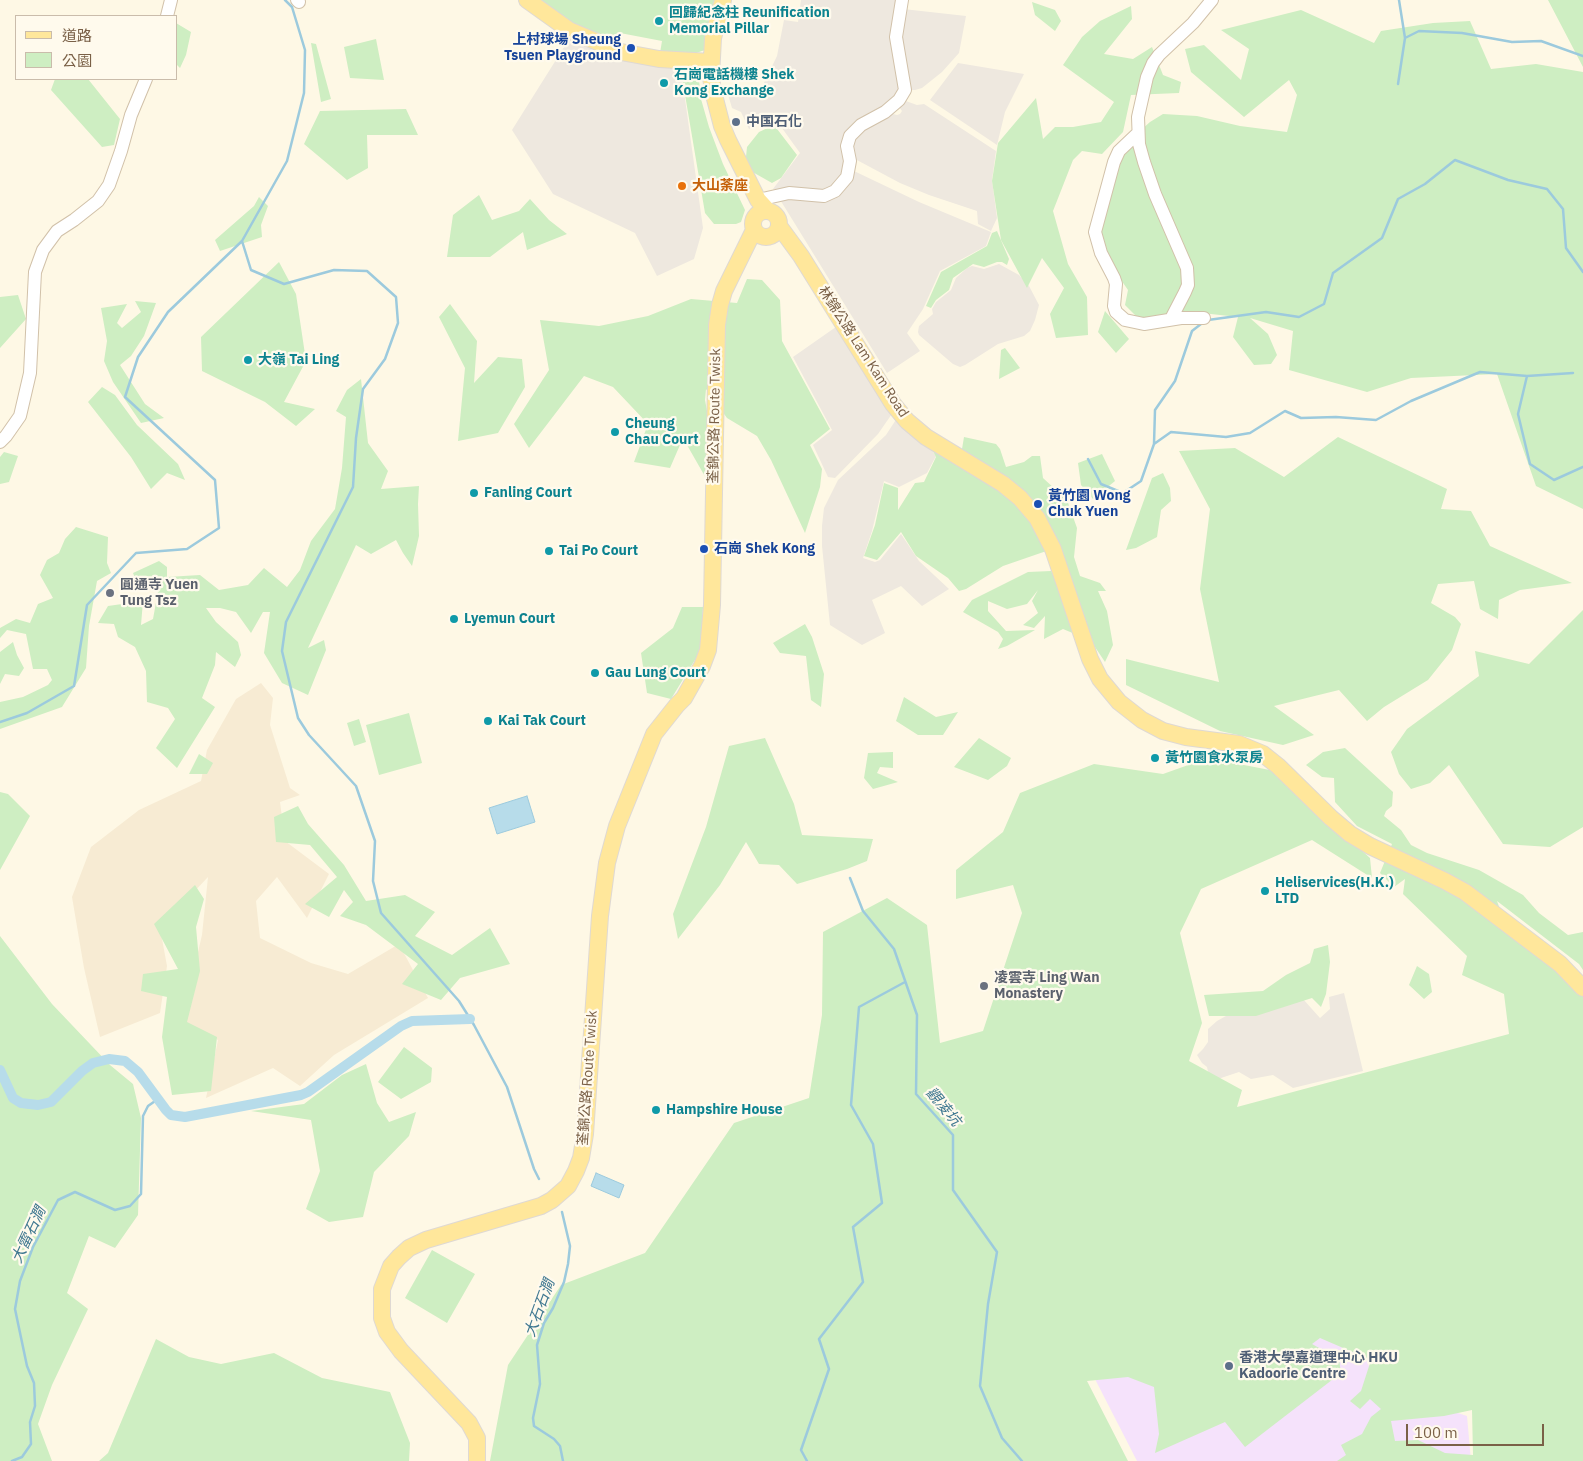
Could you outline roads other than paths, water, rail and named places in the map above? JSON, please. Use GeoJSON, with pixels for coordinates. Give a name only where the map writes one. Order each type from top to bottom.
{"type":"FeatureCollection","features":[{"type":"Feature","properties":{"kind":"main road"},"geometry":{"type":"LineString","coordinates":[[527,0],[569,30],[621,52],[659,59],[712,62]]}},
{"type":"Feature","properties":{"kind":"main road","name":"林錦公路 Lam Kam Road"},"geometry":{"type":"LineString","coordinates":[[723,0],[713,38],[711,77],[713,91],[722,126],[762,208],[776,216],[767,235],[801,256],[893,404],[907,421],[926,437],[1003,484],[1032,512],[1042,525],[1053,549],[1090,659],[1105,685],[1124,707],[1149,724],[1170,733],[1194,739],[1233,743],[1251,748],[1263,754],[1274,761],[1331,818],[1350,834],[1370,846],[1465,892],[1560,964],[1583,988]]}},
{"type":"Feature","properties":{"kind":"main road","name":"荃錦公路 Route Twisk"},"geometry":{"type":"LineString","coordinates":[[477,1461],[477,1438],[469,1423],[402,1351],[387,1332],[382,1318],[382,1289],[391,1266],[409,1248],[426,1240],[541,1206],[552,1200],[568,1186],[581,1158],[585,1134],[600,916],[607,863],[617,826],[654,734],[677,704],[684,698],[702,666],[708,650],[712,605],[717,326],[720,304],[729,277],[767,235],[753,221],[762,208]]}},
{"type":"Feature","properties":{"kind":"street"},"geometry":{"type":"LineString","coordinates":[[168,15],[171,0]]}},
{"type":"Feature","properties":{"kind":"street"},"geometry":{"type":"LineString","coordinates":[[762,208],[789,193],[824,196],[835,191],[847,177],[850,161],[847,146],[850,136],[862,125],[885,112],[899,100],[905,90],[896,37],[902,0]]}},
{"type":"Feature","properties":{"kind":"street"},"geometry":{"type":"LineString","coordinates":[[1171,319],[1186,292],[1188,285],[1187,268],[1155,194],[1144,162],[1139,144],[1138,116],[1153,63],[1212,0]]}},
{"type":"Feature","properties":{"kind":"street"},"geometry":{"type":"LineString","coordinates":[[0,442],[20,416],[30,373],[35,272],[43,250],[57,231],[98,201],[109,185],[121,152],[131,115],[146,80]]}},
{"type":"Feature","properties":{"kind":"street"},"geometry":{"type":"LineString","coordinates":[[1138,133],[1119,151],[1114,162],[1095,232],[1101,252],[1116,284],[1114,306],[1116,312],[1125,320],[1144,324],[1171,319],[1204,318]]}},
{"type":"Feature","properties":{"kind":"water"},"geometry":{"type":"Polygon","coordinates":[[[527,796],[535,822],[497,834],[489,808],[527,796]]]}},
{"type":"Feature","properties":{"kind":"water"},"geometry":{"type":"Polygon","coordinates":[[[596,1173],[624,1185],[619,1198],[591,1186],[596,1173]]]}},
{"type":"Feature","properties":{"kind":"waterway"},"geometry":{"type":"LineString","coordinates":[[285,0],[292,7],[305,50],[304,93],[287,161],[242,241],[251,270],[284,284],[334,270],[367,271],[396,297],[398,323],[385,359],[363,389],[356,438],[353,487],[286,622],[282,651],[298,718],[309,735],[356,786],[375,841],[373,881],[381,913],[459,1001],[474,1025],[507,1087],[539,1179]]}},
{"type":"Feature","properties":{"kind":"waterway"},"geometry":{"type":"LineString","coordinates":[[1398,84],[1405,38],[1399,0]]}},
{"type":"Feature","properties":{"kind":"waterway"},"geometry":{"type":"LineString","coordinates":[[1405,38],[1419,31],[1462,33],[1512,42],[1541,41],[1583,56]]}},
{"type":"Feature","properties":{"kind":"waterway"},"geometry":{"type":"LineString","coordinates":[[1208,320],[1266,312],[1299,317],[1324,304],[1333,273],[1382,238],[1398,199],[1425,184],[1455,160],[1508,180],[1547,189],[1563,209],[1566,248],[1583,272]]}},
{"type":"Feature","properties":{"kind":"waterway"},"geometry":{"type":"LineString","coordinates":[[0,722],[27,713],[74,686],[87,605],[136,553],[187,549],[219,528],[215,480],[125,397],[138,357],[168,312],[242,241]]}},
{"type":"Feature","properties":{"kind":"waterway"},"geometry":{"type":"LineString","coordinates":[[1088,459],[1101,484],[1123,493],[1141,481],[1154,444],[1155,410],[1175,381],[1192,331],[1201,324]]}},
{"type":"Feature","properties":{"kind":"waterway"},"geometry":{"type":"LineString","coordinates":[[1154,444],[1171,432],[1226,437],[1250,433],[1285,411],[1301,418],[1336,417],[1376,420],[1411,401],[1480,372],[1527,376],[1573,373]]}},
{"type":"Feature","properties":{"kind":"waterway"},"geometry":{"type":"LineString","coordinates":[[1527,376],[1518,414],[1530,464],[1554,480],[1583,467]]}},
{"type":"Feature","properties":{"kind":"waterway","name":"觀凌坑"},"geometry":{"type":"LineString","coordinates":[[850,878],[863,911],[894,949],[917,1015],[916,1094],[953,1135],[953,1190],[997,1252],[988,1304],[980,1386],[1002,1438],[1022,1461]]}},
{"type":"Feature","properties":{"kind":"waterway"},"geometry":{"type":"LineString","coordinates":[[807,1461],[801,1450],[829,1369],[819,1339],[863,1282],[853,1227],[882,1203],[873,1144],[851,1105],[859,1007],[905,982]]}},
{"type":"Feature","properties":{"kind":"waterway"},"geometry":{"type":"LineString","coordinates":[[0,1070],[13,1098],[21,1103],[38,1105],[51,1102],[82,1071],[93,1063],[109,1059],[125,1061],[138,1072],[171,1115],[185,1117],[301,1095],[308,1092],[401,1026],[412,1021],[470,1019]]}},
{"type":"Feature","properties":{"kind":"waterway","name":"大雷石澗"},"geometry":{"type":"LineString","coordinates":[[12,1461],[22,1457],[31,1444],[30,1422],[35,1406],[34,1383],[27,1366],[15,1309],[20,1281],[33,1247],[58,1200],[75,1192],[115,1210],[130,1206],[141,1194],[143,1116],[148,1106],[158,1099]]}},
{"type":"Feature","properties":{"kind":"waterway","name":"大石石澗"},"geometry":{"type":"LineString","coordinates":[[562,1212],[570,1246],[568,1264],[564,1282],[553,1308],[544,1323],[537,1345],[540,1384],[533,1418],[534,1426],[554,1439],[560,1446],[563,1461]]}},
{"type":"Feature","properties":{"kind":"place","name":"回歸紀念柱 Reunification Memorial Pillar"},"geometry":{"type":"Point","coordinates":[659,21]}},
{"type":"Feature","properties":{"kind":"place","name":"上村球場 Sheung Tsuen Playground"},"geometry":{"type":"Point","coordinates":[631,48]}},
{"type":"Feature","properties":{"kind":"place","name":"石崗電話機樓 Shek Kong Exchange"},"geometry":{"type":"Point","coordinates":[664,83]}},
{"type":"Feature","properties":{"kind":"place","name":"中国石化"},"geometry":{"type":"Point","coordinates":[736,122]}},
{"type":"Feature","properties":{"kind":"place","name":"大山荼座"},"geometry":{"type":"Point","coordinates":[682,186]}},
{"type":"Feature","properties":{"kind":"place","name":"大嶺 Tai Ling"},"geometry":{"type":"Point","coordinates":[248,360]}},
{"type":"Feature","properties":{"kind":"place","name":"Cheung Chau Court"},"geometry":{"type":"Point","coordinates":[615,432]}},
{"type":"Feature","properties":{"kind":"place","name":"Fanling Court"},"geometry":{"type":"Point","coordinates":[474,493]}},
{"type":"Feature","properties":{"kind":"place","name":"黃竹園 Wong Chuk Yuen"},"geometry":{"type":"Point","coordinates":[1038,504]}},
{"type":"Feature","properties":{"kind":"place","name":"石崗 Shek Kong"},"geometry":{"type":"Point","coordinates":[704,549]}},
{"type":"Feature","properties":{"kind":"place","name":"Tai Po Court"},"geometry":{"type":"Point","coordinates":[549,551]}},
{"type":"Feature","properties":{"kind":"place","name":"圓通寺 Yuen Tung Tsz"},"geometry":{"type":"Point","coordinates":[110,593]}},
{"type":"Feature","properties":{"kind":"place","name":"Lyemun Court"},"geometry":{"type":"Point","coordinates":[454,619]}},
{"type":"Feature","properties":{"kind":"place","name":"Gau Lung Court"},"geometry":{"type":"Point","coordinates":[595,673]}},
{"type":"Feature","properties":{"kind":"place","name":"Kai Tak Court"},"geometry":{"type":"Point","coordinates":[488,721]}},
{"type":"Feature","properties":{"kind":"place","name":"黃竹園食水泵房"},"geometry":{"type":"Point","coordinates":[1155,758]}},
{"type":"Feature","properties":{"kind":"place","name":"Heliservices(H.K.) LTD"},"geometry":{"type":"Point","coordinates":[1265,891]}},
{"type":"Feature","properties":{"kind":"place","name":"凌雲寺 Ling Wan Monastery"},"geometry":{"type":"Point","coordinates":[984,986]}},
{"type":"Feature","properties":{"kind":"place","name":"Hampshire House"},"geometry":{"type":"Point","coordinates":[656,1110]}},
{"type":"Feature","properties":{"kind":"place","name":"香港大學嘉道理中心 HKU Kadoorie Centre"},"geometry":{"type":"Point","coordinates":[1229,1366]}}]}
